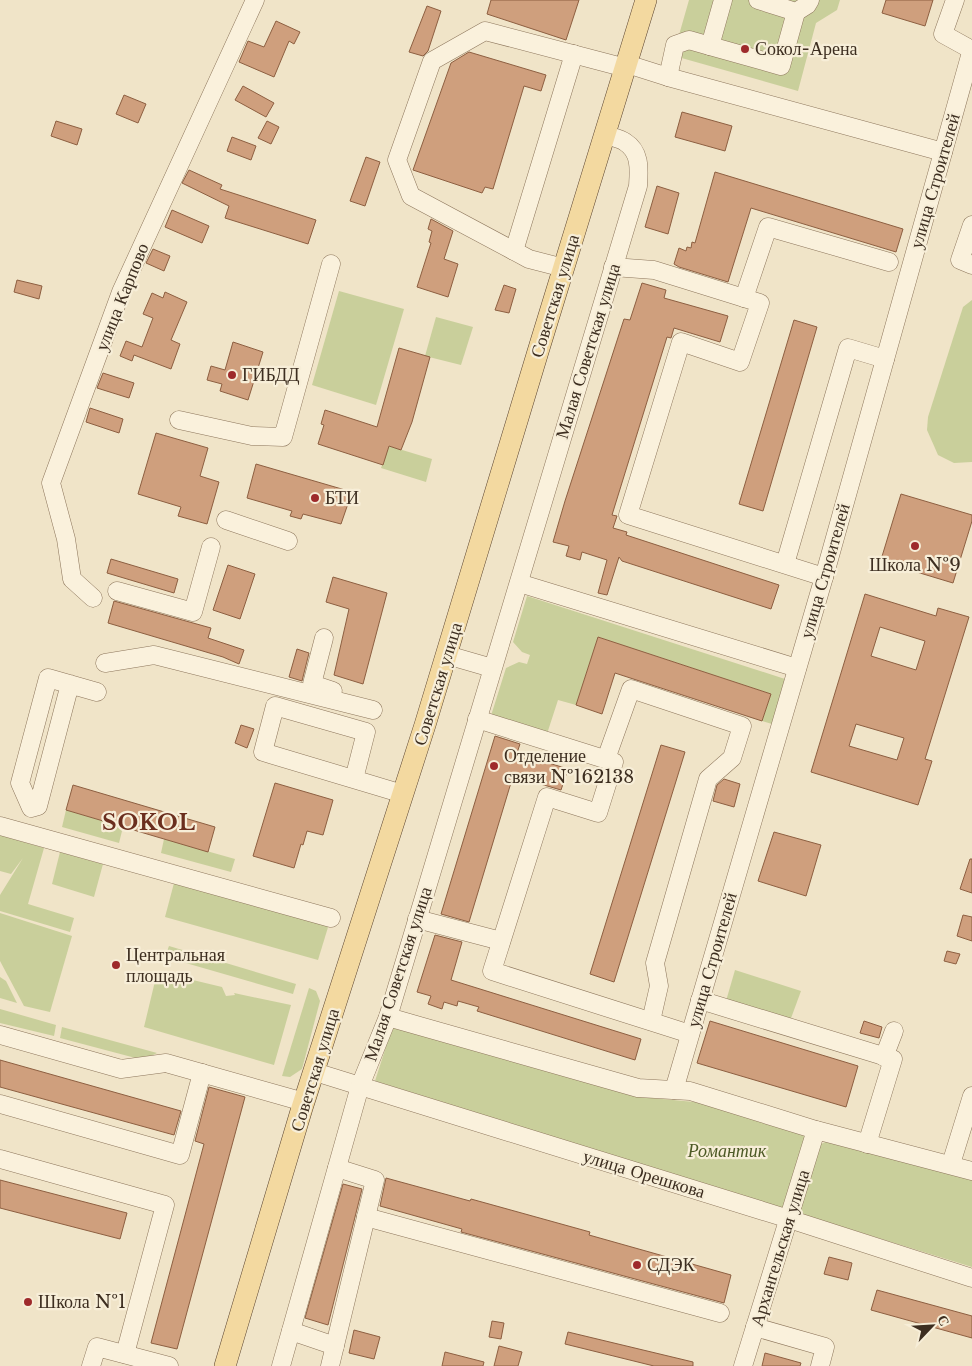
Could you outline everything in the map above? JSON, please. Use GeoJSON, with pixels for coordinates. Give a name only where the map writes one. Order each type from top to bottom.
{"type":"FeatureCollection","features":[{"type":"Feature","properties":{"kind":"main road","name":"Советская улица"},"geometry":{"type":"LineString","coordinates":[[225,1366],[304,1102],[447,655],[646,0]]}},
{"type":"Feature","properties":{"kind":"street","name":"улица Карпово"},"geometry":{"type":"LineString","coordinates":[[92,598],[72,579],[66,539],[50,482],[121,292],[255,0]]}},
{"type":"Feature","properties":{"kind":"street"},"geometry":{"type":"LineString","coordinates":[[710,46],[723,0]]}},
{"type":"Feature","properties":{"kind":"street"},"geometry":{"type":"LineString","coordinates":[[758,0],[796,12]]}},
{"type":"Feature","properties":{"kind":"street"},"geometry":{"type":"LineString","coordinates":[[668,77],[675,44],[689,40],[781,66],[796,12],[807,5],[810,0]]}},
{"type":"Feature","properties":{"kind":"street"},"geometry":{"type":"LineString","coordinates":[[954,0],[943,34],[972,50]]}},
{"type":"Feature","properties":{"kind":"street"},"geometry":{"type":"LineString","coordinates":[[564,268],[529,259],[411,196],[397,160],[432,60],[485,31],[668,77],[943,152]]}},
{"type":"Feature","properties":{"kind":"street","name":"улица Строителей"},"geometry":{"type":"LineString","coordinates":[[674,1090],[824,577],[972,50]]}},
{"type":"Feature","properties":{"kind":"street"},"geometry":{"type":"LineString","coordinates":[[514,251],[574,54]]}},
{"type":"Feature","properties":{"kind":"street"},"geometry":{"type":"LineString","coordinates":[[972,93],[968,105],[972,106]]}},
{"type":"Feature","properties":{"kind":"street","name":"Малая Советская улица"},"geometry":{"type":"LineString","coordinates":[[281,1366],[360,1086],[388,1017],[638,186],[639,165],[634,151],[624,141],[606,135]]}},
{"type":"Feature","properties":{"kind":"street"},"geometry":{"type":"LineString","coordinates":[[972,225],[960,260],[972,265]]}},
{"type":"Feature","properties":{"kind":"street"},"geometry":{"type":"LineString","coordinates":[[744,298],[768,227],[889,262]]}},
{"type":"Feature","properties":{"kind":"street"},"geometry":{"type":"LineString","coordinates":[[179,420],[252,436],[283,437],[331,264]]}},
{"type":"Feature","properties":{"kind":"street"},"geometry":{"type":"LineString","coordinates":[[613,267],[654,270],[760,303],[740,362],[681,342],[628,515],[824,577]]}},
{"type":"Feature","properties":{"kind":"street"},"geometry":{"type":"LineString","coordinates":[[785,564],[848,348],[885,359]]}},
{"type":"Feature","properties":{"kind":"street"},"geometry":{"type":"LineString","coordinates":[[226,520],[288,541]]}},
{"type":"Feature","properties":{"kind":"street"},"geometry":{"type":"LineString","coordinates":[[117,591],[192,612],[211,547]]}},
{"type":"Feature","properties":{"kind":"street"},"geometry":{"type":"LineString","coordinates":[[519,583],[797,668]]}},
{"type":"Feature","properties":{"kind":"street"},"geometry":{"type":"LineString","coordinates":[[324,638],[312,684],[377,706],[373,710],[366,732],[354,779]]}},
{"type":"Feature","properties":{"kind":"street"},"geometry":{"type":"LineString","coordinates":[[106,663],[154,655],[373,710]]}},
{"type":"Feature","properties":{"kind":"street"},"geometry":{"type":"LineString","coordinates":[[447,655],[492,668]]}},
{"type":"Feature","properties":{"kind":"street"},"geometry":{"type":"LineString","coordinates":[[70,684],[38,806],[31,808],[20,783],[48,678],[70,684],[97,692]]}},
{"type":"Feature","properties":{"kind":"street"},"geometry":{"type":"LineString","coordinates":[[606,759],[631,689],[742,726],[732,758],[708,779],[655,963],[659,986],[651,1021]]}},
{"type":"Feature","properties":{"kind":"street"},"geometry":{"type":"LineString","coordinates":[[366,732],[275,706],[263,752],[403,794]]}},
{"type":"Feature","properties":{"kind":"street"},"geometry":{"type":"LineString","coordinates":[[477,719],[614,762],[598,813],[547,797],[492,971],[690,1034]]}},
{"type":"Feature","properties":{"kind":"street"},"geometry":{"type":"LineString","coordinates":[[0,826],[331,918]]}},
{"type":"Feature","properties":{"kind":"street"},"geometry":{"type":"LineString","coordinates":[[417,918],[501,942]]}},
{"type":"Feature","properties":{"kind":"street"},"geometry":{"type":"LineString","coordinates":[[700,1000],[893,1059],[867,1144]]}},
{"type":"Feature","properties":{"kind":"street"},"geometry":{"type":"LineString","coordinates":[[388,1017],[638,1088],[690,1091],[816,1130],[972,1171]]}},
{"type":"Feature","properties":{"kind":"street"},"geometry":{"type":"LineString","coordinates":[[884,1056],[894,1031]]}},
{"type":"Feature","properties":{"kind":"street"},"geometry":{"type":"LineString","coordinates":[[0,1035],[121,1069],[166,1062],[304,1102]]}},
{"type":"Feature","properties":{"kind":"street","name":"улица Орешкова"},"geometry":{"type":"LineString","coordinates":[[315,1072],[789,1219],[972,1278]]}},
{"type":"Feature","properties":{"kind":"street"},"geometry":{"type":"LineString","coordinates":[[0,1104],[180,1154],[202,1073]]}},
{"type":"Feature","properties":{"kind":"street"},"geometry":{"type":"LineString","coordinates":[[951,1164],[972,1096]]}},
{"type":"Feature","properties":{"kind":"street","name":"Архангельская улица"},"geometry":{"type":"LineString","coordinates":[[744,1366],[816,1130]]}},
{"type":"Feature","properties":{"kind":"street"},"geometry":{"type":"LineString","coordinates":[[0,1160],[165,1205],[125,1354]]}},
{"type":"Feature","properties":{"kind":"street"},"geometry":{"type":"LineString","coordinates":[[291,1330],[333,1359],[375,1180],[337,1168]]}},
{"type":"Feature","properties":{"kind":"street"},"geometry":{"type":"LineString","coordinates":[[366,1217],[720,1313]]}},
{"type":"Feature","properties":{"kind":"street"},"geometry":{"type":"LineString","coordinates":[[755,1327],[825,1347],[820,1366]]}},
{"type":"Feature","properties":{"kind":"street"},"geometry":{"type":"LineString","coordinates":[[91,1366],[96,1347],[169,1366]]}},
{"type":"Feature","properties":{"kind":"green space","name":"Сокол-Арена"},"geometry":{"type":"Polygon","coordinates":[[[689,0],[840,0],[837,10],[816,23],[798,91],[678,57],[679,35],[689,0]]]}},
{"type":"Feature","properties":{"kind":"green space"},"geometry":{"type":"Polygon","coordinates":[[[339,291],[404,309],[376,405],[312,385],[339,291]]]}},
{"type":"Feature","properties":{"kind":"green space"},"geometry":{"type":"Polygon","coordinates":[[[972,300],[972,462],[954,463],[938,455],[927,430],[928,417],[963,307],[972,300]]]}},
{"type":"Feature","properties":{"kind":"green space"},"geometry":{"type":"Polygon","coordinates":[[[436,317],[473,327],[461,365],[425,356],[436,317]]]}},
{"type":"Feature","properties":{"kind":"green space"},"geometry":{"type":"Polygon","coordinates":[[[389,446],[432,459],[426,482],[381,468],[389,446]]]}},
{"type":"Feature","properties":{"kind":"green space"},"geometry":{"type":"Polygon","coordinates":[[[527,596],[785,679],[772,724],[762,721],[771,694],[598,637],[576,705],[558,700],[545,740],[489,722],[506,668],[519,662],[527,664],[530,655],[522,652],[513,642],[527,596]]]}},
{"type":"Feature","properties":{"kind":"green space"},"geometry":{"type":"Polygon","coordinates":[[[66,810],[123,827],[119,843],[62,827],[66,810]]]}},
{"type":"Feature","properties":{"kind":"green space"},"geometry":{"type":"Polygon","coordinates":[[[0,835],[44,848],[28,904],[74,918],[70,932],[0,911],[0,895],[23,858],[11,874],[0,871],[0,835]]]}},
{"type":"Feature","properties":{"kind":"green space"},"geometry":{"type":"Polygon","coordinates":[[[164,839],[235,859],[231,872],[161,853],[164,839]]]}},
{"type":"Feature","properties":{"kind":"green space"},"geometry":{"type":"Polygon","coordinates":[[[60,852],[103,864],[94,897],[52,884],[60,852]]]}},
{"type":"Feature","properties":{"kind":"green space"},"geometry":{"type":"Polygon","coordinates":[[[174,883],[329,924],[318,960],[165,917],[174,883]]]}},
{"type":"Feature","properties":{"kind":"green space"},"geometry":{"type":"Polygon","coordinates":[[[0,913],[72,936],[50,1012],[24,1006],[0,961],[0,913]]]}},
{"type":"Feature","properties":{"kind":"green space"},"geometry":{"type":"Polygon","coordinates":[[[169,946],[296,984],[293,994],[165,957],[169,946]]]}},
{"type":"Feature","properties":{"kind":"green space"},"geometry":{"type":"Polygon","coordinates":[[[735,970],[801,991],[790,1021],[726,1001],[735,970]]]}},
{"type":"Feature","properties":{"kind":"green space"},"geometry":{"type":"Polygon","coordinates":[[[172,975],[222,987],[226,996],[235,995],[234,993],[291,1005],[274,1065],[144,1027],[156,977],[175,982],[172,975]]]}},
{"type":"Feature","properties":{"kind":"green space"},"geometry":{"type":"Polygon","coordinates":[[[0,977],[6,981],[17,1003],[0,998],[0,977]]]}},
{"type":"Feature","properties":{"kind":"green space"},"geometry":{"type":"Polygon","coordinates":[[[309,988],[316,991],[320,1001],[302,1069],[290,1077],[282,1076],[309,988]]]}},
{"type":"Feature","properties":{"kind":"green space"},"geometry":{"type":"Polygon","coordinates":[[[0,1009],[56,1025],[54,1036],[0,1023],[0,1009]]]}},
{"type":"Feature","properties":{"kind":"green space","name":"Романтик"},"geometry":{"type":"Polygon","coordinates":[[[393,1025],[641,1097],[705,1103],[804,1134],[808,1142],[787,1210],[375,1081],[393,1025]]]}},
{"type":"Feature","properties":{"kind":"green space"},"geometry":{"type":"Polygon","coordinates":[[[62,1027],[157,1053],[143,1060],[60,1038],[62,1027]]]}},
{"type":"Feature","properties":{"kind":"green space","name":"Романтик"},"geometry":{"type":"Polygon","coordinates":[[[832,1139],[972,1180],[972,1267],[804,1215],[800,1207],[821,1144],[832,1139]]]}},
{"type":"Feature","properties":{"kind":"building"},"geometry":{"type":"Polygon","coordinates":[[[491,0],[579,0],[566,40],[487,14],[491,0]]]}},
{"type":"Feature","properties":{"kind":"building"},"geometry":{"type":"Polygon","coordinates":[[[886,0],[933,0],[925,26],[882,13],[886,0]]]}},
{"type":"Feature","properties":{"kind":"building"},"geometry":{"type":"Polygon","coordinates":[[[427,6],[441,11],[428,51],[423,56],[409,52],[427,6]]]}},
{"type":"Feature","properties":{"kind":"building"},"geometry":{"type":"Polygon","coordinates":[[[276,21],[300,32],[294,44],[289,41],[274,77],[239,62],[248,41],[264,47],[276,21]]]}},
{"type":"Feature","properties":{"kind":"building"},"geometry":{"type":"Polygon","coordinates":[[[469,52],[546,75],[541,91],[524,86],[493,189],[485,187],[482,193],[413,170],[451,63],[469,52]]]}},
{"type":"Feature","properties":{"kind":"building"},"geometry":{"type":"Polygon","coordinates":[[[243,86],[274,103],[266,117],[235,100],[243,86]]]}},
{"type":"Feature","properties":{"kind":"building"},"geometry":{"type":"Polygon","coordinates":[[[124,95],[146,104],[138,123],[116,114],[124,95]]]}},
{"type":"Feature","properties":{"kind":"building"},"geometry":{"type":"Polygon","coordinates":[[[682,112],[732,126],[725,151],[675,137],[682,112]]]}},
{"type":"Feature","properties":{"kind":"building"},"geometry":{"type":"Polygon","coordinates":[[[56,121],[82,129],[77,145],[51,136],[56,121]]]}},
{"type":"Feature","properties":{"kind":"building"},"geometry":{"type":"Polygon","coordinates":[[[267,121],[279,127],[271,144],[258,138],[267,121]]]}},
{"type":"Feature","properties":{"kind":"building"},"geometry":{"type":"Polygon","coordinates":[[[232,137],[256,146],[251,160],[227,151],[232,137]]]}},
{"type":"Feature","properties":{"kind":"building"},"geometry":{"type":"Polygon","coordinates":[[[366,157],[380,162],[365,206],[350,201],[366,157]]]}},
{"type":"Feature","properties":{"kind":"building"},"geometry":{"type":"Polygon","coordinates":[[[189,170],[222,185],[220,189],[316,220],[308,244],[225,218],[229,206],[182,183],[189,170]]]}},
{"type":"Feature","properties":{"kind":"building"},"geometry":{"type":"Polygon","coordinates":[[[715,172],[903,229],[896,252],[751,208],[728,282],[679,267],[674,264],[679,248],[686,251],[687,247],[691,248],[692,242],[695,243],[715,172]]]}},
{"type":"Feature","properties":{"kind":"building"},"geometry":{"type":"Polygon","coordinates":[[[657,186],[679,193],[668,234],[645,227],[657,186]]]}},
{"type":"Feature","properties":{"kind":"building"},"geometry":{"type":"Polygon","coordinates":[[[172,210],[209,226],[202,243],[165,227],[172,210]]]}},
{"type":"Feature","properties":{"kind":"building"},"geometry":{"type":"Polygon","coordinates":[[[431,219],[453,231],[444,259],[458,264],[448,297],[417,287],[431,243],[429,242],[432,231],[428,229],[431,219]]]}},
{"type":"Feature","properties":{"kind":"building"},"geometry":{"type":"Polygon","coordinates":[[[153,249],[170,256],[164,271],[146,263],[153,249]]]}},
{"type":"Feature","properties":{"kind":"building"},"geometry":{"type":"Polygon","coordinates":[[[17,280],[42,286],[39,299],[14,292],[17,280]]]}},
{"type":"Feature","properties":{"kind":"building"},"geometry":{"type":"Polygon","coordinates":[[[642,283],[666,290],[664,298],[728,316],[720,342],[674,328],[671,338],[667,337],[612,515],[617,516],[613,528],[627,532],[626,535],[779,585],[771,609],[622,561],[619,557],[607,595],[598,593],[607,560],[582,552],[580,560],[566,556],[569,546],[553,542],[624,319],[630,320],[642,283]]]}},
{"type":"Feature","properties":{"kind":"building"},"geometry":{"type":"Polygon","coordinates":[[[504,285],[516,289],[509,313],[495,310],[504,285]]]}},
{"type":"Feature","properties":{"kind":"building"},"geometry":{"type":"Polygon","coordinates":[[[165,292],[187,302],[171,340],[180,344],[171,369],[134,355],[132,361],[120,356],[126,341],[142,347],[153,318],[143,314],[152,293],[163,298],[165,292]]]}},
{"type":"Feature","properties":{"kind":"building"},"geometry":{"type":"Polygon","coordinates":[[[794,320],[817,327],[763,511],[739,504],[794,320]]]}},
{"type":"Feature","properties":{"kind":"building","name":"ГИБДД"},"geometry":{"type":"Polygon","coordinates":[[[233,342],[263,352],[248,400],[220,391],[222,384],[207,380],[211,366],[225,370],[233,342]]]}},
{"type":"Feature","properties":{"kind":"building"},"geometry":{"type":"Polygon","coordinates":[[[399,348],[430,357],[412,422],[401,450],[389,446],[383,465],[318,444],[324,425],[321,424],[325,410],[377,427],[399,348]]]}},
{"type":"Feature","properties":{"kind":"building"},"geometry":{"type":"Polygon","coordinates":[[[103,373],[134,383],[129,398],[97,388],[103,373]]]}},
{"type":"Feature","properties":{"kind":"building"},"geometry":{"type":"Polygon","coordinates":[[[90,408],[123,419],[119,433],[86,422],[90,408]]]}},
{"type":"Feature","properties":{"kind":"building"},"geometry":{"type":"Polygon","coordinates":[[[156,433],[208,448],[200,476],[219,482],[207,524],[178,516],[181,507],[138,494],[156,433]]]}},
{"type":"Feature","properties":{"kind":"building"},"geometry":{"type":"Polygon","coordinates":[[[256,464],[352,492],[341,524],[303,514],[301,519],[290,516],[292,511],[247,498],[256,464]]]}},
{"type":"Feature","properties":{"kind":"building"},"geometry":{"type":"Polygon","coordinates":[[[901,494],[972,515],[972,521],[953,583],[880,563],[901,494]]]}},
{"type":"Feature","properties":{"kind":"building"},"geometry":{"type":"Polygon","coordinates":[[[111,559],[178,579],[174,593],[107,573],[111,559]]]}},
{"type":"Feature","properties":{"kind":"building"},"geometry":{"type":"Polygon","coordinates":[[[228,565],[255,574],[240,619],[213,610],[228,565]]]}},
{"type":"Feature","properties":{"kind":"building"},"geometry":{"type":"Polygon","coordinates":[[[333,577],[387,593],[363,684],[334,675],[349,609],[326,602],[333,577]]]}},
{"type":"Feature","properties":{"kind":"building"},"geometry":{"type":"Polygon","coordinates":[[[865,594],[936,616],[938,608],[969,617],[925,759],[932,761],[918,805],[811,772],[865,594]],[[880,627],[871,656],[916,670],[925,641],[880,627]],[[856,724],[849,746],[897,760],[904,738],[856,724]]]}},
{"type":"Feature","properties":{"kind":"building"},"geometry":{"type":"Polygon","coordinates":[[[114,601],[211,628],[208,638],[244,650],[239,664],[223,657],[108,623],[114,601]]]}},
{"type":"Feature","properties":{"kind":"building"},"geometry":{"type":"Polygon","coordinates":[[[598,637],[771,694],[762,721],[615,673],[602,714],[576,705],[598,637]]]}},
{"type":"Feature","properties":{"kind":"building"},"geometry":{"type":"Polygon","coordinates":[[[297,649],[309,653],[302,681],[289,677],[297,649]]]}},
{"type":"Feature","properties":{"kind":"building"},"geometry":{"type":"Polygon","coordinates":[[[241,725],[254,729],[247,748],[235,743],[241,725]]]}},
{"type":"Feature","properties":{"kind":"building"},"geometry":{"type":"Polygon","coordinates":[[[495,736],[520,744],[517,753],[568,769],[561,790],[513,776],[469,922],[441,914],[495,736]]]}},
{"type":"Feature","properties":{"kind":"building"},"geometry":{"type":"Polygon","coordinates":[[[661,745],[685,752],[614,982],[590,974],[661,745]]]}},
{"type":"Feature","properties":{"kind":"building"},"geometry":{"type":"Polygon","coordinates":[[[724,779],[740,784],[734,807],[713,801],[717,785],[724,779]]]}},
{"type":"Feature","properties":{"kind":"building"},"geometry":{"type":"Polygon","coordinates":[[[275,783],[333,800],[323,835],[307,831],[294,868],[253,856],[275,783]]]}},
{"type":"Feature","properties":{"kind":"building"},"geometry":{"type":"Polygon","coordinates":[[[73,785],[215,827],[208,852],[66,810],[73,785]]]}},
{"type":"Feature","properties":{"kind":"building"},"geometry":{"type":"Polygon","coordinates":[[[774,832],[821,845],[806,896],[758,881],[774,832]]]}},
{"type":"Feature","properties":{"kind":"building"},"geometry":{"type":"Polygon","coordinates":[[[970,859],[972,859],[972,893],[960,889],[970,859]]]}},
{"type":"Feature","properties":{"kind":"building"},"geometry":{"type":"Polygon","coordinates":[[[963,915],[972,917],[972,941],[957,936],[963,915]]]}},
{"type":"Feature","properties":{"kind":"building"},"geometry":{"type":"Polygon","coordinates":[[[435,935],[462,942],[451,980],[641,1039],[635,1060],[477,1011],[479,1007],[458,1001],[457,1006],[444,1002],[442,1009],[428,1004],[431,996],[417,992],[435,935]]]}},
{"type":"Feature","properties":{"kind":"building"},"geometry":{"type":"Polygon","coordinates":[[[947,951],[960,954],[956,964],[944,961],[947,951]]]}},
{"type":"Feature","properties":{"kind":"building"},"geometry":{"type":"Polygon","coordinates":[[[710,1021],[858,1066],[846,1107],[697,1063],[710,1021]]]}},
{"type":"Feature","properties":{"kind":"building"},"geometry":{"type":"Polygon","coordinates":[[[864,1021],[882,1027],[879,1038],[860,1033],[864,1021]]]}},
{"type":"Feature","properties":{"kind":"building"},"geometry":{"type":"Polygon","coordinates":[[[0,1060],[181,1111],[174,1135],[0,1087],[0,1060]]]}},
{"type":"Feature","properties":{"kind":"building"},"geometry":{"type":"Polygon","coordinates":[[[209,1087],[245,1097],[177,1349],[151,1343],[204,1144],[195,1141],[209,1087]]]}},
{"type":"Feature","properties":{"kind":"building"},"geometry":{"type":"Polygon","coordinates":[[[386,1178],[590,1232],[589,1235],[731,1275],[724,1303],[461,1232],[462,1229],[380,1206],[386,1178]]]}},
{"type":"Feature","properties":{"kind":"building"},"geometry":{"type":"Polygon","coordinates":[[[0,1180],[127,1213],[120,1239],[0,1208],[0,1180]]]}},
{"type":"Feature","properties":{"kind":"building"},"geometry":{"type":"Polygon","coordinates":[[[343,1184],[362,1189],[328,1325],[305,1318],[343,1184]]]}},
{"type":"Feature","properties":{"kind":"building"},"geometry":{"type":"Polygon","coordinates":[[[829,1257],[852,1263],[848,1280],[824,1274],[829,1257]]]}},
{"type":"Feature","properties":{"kind":"building"},"geometry":{"type":"Polygon","coordinates":[[[877,1290],[972,1316],[972,1338],[871,1310],[877,1290]]]}},
{"type":"Feature","properties":{"kind":"building"},"geometry":{"type":"Polygon","coordinates":[[[492,1321],[504,1323],[501,1339],[489,1337],[492,1321]]]}},
{"type":"Feature","properties":{"kind":"building"},"geometry":{"type":"Polygon","coordinates":[[[354,1330],[380,1337],[374,1359],[349,1353],[354,1330]]]}},
{"type":"Feature","properties":{"kind":"building"},"geometry":{"type":"Polygon","coordinates":[[[568,1332],[693,1362],[693,1366],[654,1366],[565,1344],[568,1332]]]}},
{"type":"Feature","properties":{"kind":"building"},"geometry":{"type":"Polygon","coordinates":[[[499,1346],[522,1352],[518,1366],[494,1366],[499,1346]]]}},
{"type":"Feature","properties":{"kind":"building"},"geometry":{"type":"Polygon","coordinates":[[[445,1352],[484,1362],[483,1366],[442,1366],[445,1352]]]}},
{"type":"Feature","properties":{"kind":"building"},"geometry":{"type":"Polygon","coordinates":[[[765,1353],[801,1363],[800,1366],[762,1366],[765,1353]]]}},
{"type":"Feature","properties":{"kind":"place","name":"Сокол-Арена"},"geometry":{"type":"Point","coordinates":[745,49]}},
{"type":"Feature","properties":{"kind":"place","name":"ГИБДД"},"geometry":{"type":"Point","coordinates":[232,375]}},
{"type":"Feature","properties":{"kind":"place","name":"БТИ"},"geometry":{"type":"Point","coordinates":[315,498]}},
{"type":"Feature","properties":{"kind":"place","name":"Школа №9"},"geometry":{"type":"Point","coordinates":[915,546]}},
{"type":"Feature","properties":{"kind":"place","name":"Отделение связи №162138"},"geometry":{"type":"Point","coordinates":[494,766]}},
{"type":"Feature","properties":{"kind":"place","name":"Центральная площадь"},"geometry":{"type":"Point","coordinates":[116,965]}},
{"type":"Feature","properties":{"kind":"place","name":"СДЭК"},"geometry":{"type":"Point","coordinates":[637,1265]}},
{"type":"Feature","properties":{"kind":"place","name":"Школа №1"},"geometry":{"type":"Point","coordinates":[28,1302]}},
{"type":"Feature","properties":{"kind":"district","name":"SOKOL"},"geometry":{"type":"Point","coordinates":[149,822]}}]}
